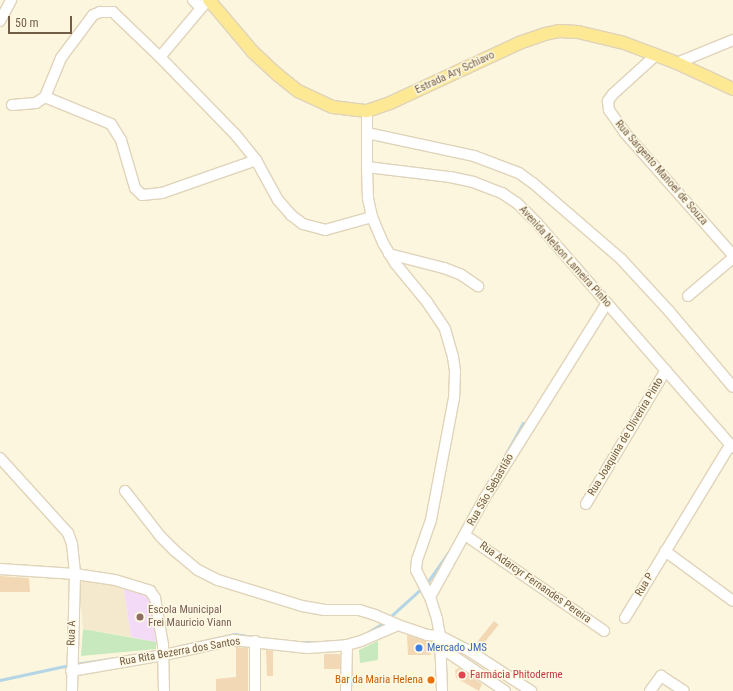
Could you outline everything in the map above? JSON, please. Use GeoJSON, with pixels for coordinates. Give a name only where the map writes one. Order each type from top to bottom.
{"type":"FeatureCollection","features":[{"type":"Feature","properties":{"kind":"main road","name":"Estrada Ary Schiavo"},"geometry":{"type":"LineString","coordinates":[[206,3],[253,52],[298,91],[333,107],[367,111],[390,103],[519,43],[545,34],[578,32],[624,43],[677,63],[733,89]]}},
{"type":"Feature","properties":{"kind":"street"},"geometry":{"type":"LineString","coordinates":[[0,21],[11,0]]}},
{"type":"Feature","properties":{"kind":"street"},"geometry":{"type":"LineString","coordinates":[[160,57],[206,3],[193,0]]}},
{"type":"Feature","properties":{"kind":"street"},"geometry":{"type":"LineString","coordinates":[[12,105],[36,103],[46,97],[61,58],[93,16],[100,12],[113,12],[223,121],[256,160],[278,200],[291,215],[303,224],[325,230],[372,217]]}},
{"type":"Feature","properties":{"kind":"street"},"geometry":{"type":"LineString","coordinates":[[677,63],[733,40]]}},
{"type":"Feature","properties":{"kind":"street","name":"Rua Sargento Manoel de Souza"},"geometry":{"type":"LineString","coordinates":[[656,55],[613,94],[608,102],[609,110],[625,133],[733,257]]}},
{"type":"Feature","properties":{"kind":"street"},"geometry":{"type":"LineString","coordinates":[[46,97],[111,124],[121,140],[135,188],[142,195],[162,193],[256,160]]}},
{"type":"Feature","properties":{"kind":"street"},"geometry":{"type":"LineString","coordinates":[[367,111],[368,198],[372,217],[389,254],[436,314],[445,329],[454,356],[454,398],[431,520],[417,560],[416,570],[428,594],[440,636],[442,691]]}},
{"type":"Feature","properties":{"kind":"street"},"geometry":{"type":"LineString","coordinates":[[367,133],[469,154],[519,173],[533,183],[621,259],[680,323],[733,387]]}},
{"type":"Feature","properties":{"kind":"street","name":"Avenida Nelson Lameira Pinho"},"geometry":{"type":"LineString","coordinates":[[367,167],[450,177],[473,182],[502,194],[517,204],[537,223],[732,446]]}},
{"type":"Feature","properties":{"kind":"street"},"geometry":{"type":"LineString","coordinates":[[389,254],[449,270],[460,274],[478,286]]}},
{"type":"Feature","properties":{"kind":"street"},"geometry":{"type":"LineString","coordinates":[[688,296],[733,257]]}},
{"type":"Feature","properties":{"kind":"street","name":"Rua São Sebastião"},"geometry":{"type":"LineString","coordinates":[[428,594],[465,535],[484,499],[607,303]]}},
{"type":"Feature","properties":{"kind":"street","name":"Rua Joaquina de Oliverira Pinto"},"geometry":{"type":"LineString","coordinates":[[586,504],[666,370]]}},
{"type":"Feature","properties":{"kind":"street","name":"Rua P"},"geometry":{"type":"LineString","coordinates":[[625,618],[665,551],[732,446]]}},
{"type":"Feature","properties":{"kind":"street","name":"Rua A"},"geometry":{"type":"LineString","coordinates":[[0,458],[68,532],[72,544],[75,574],[72,691]]}},
{"type":"Feature","properties":{"kind":"street"},"geometry":{"type":"LineString","coordinates":[[125,491],[161,537],[175,551],[198,570],[218,580],[302,606],[325,610],[359,610],[428,635],[440,636],[471,652],[531,691]]}},
{"type":"Feature","properties":{"kind":"street","name":"Rua Adarcyr Fernandes Pereira"},"geometry":{"type":"LineString","coordinates":[[465,535],[604,631]]}},
{"type":"Feature","properties":{"kind":"street"},"geometry":{"type":"LineString","coordinates":[[665,551],[733,601]]}},
{"type":"Feature","properties":{"kind":"street"},"geometry":{"type":"LineString","coordinates":[[0,569],[75,574],[115,580],[150,591],[155,598],[163,651],[164,691]]}},
{"type":"Feature","properties":{"kind":"street","name":"Rua Rita Bezerra dos Santos"},"geometry":{"type":"LineString","coordinates":[[72,666],[233,640],[255,641],[308,648],[346,645],[360,642],[394,623]]}},
{"type":"Feature","properties":{"kind":"street"},"geometry":{"type":"LineString","coordinates":[[428,635],[440,648],[505,691]]}},
{"type":"Feature","properties":{"kind":"street"},"geometry":{"type":"LineString","coordinates":[[255,641],[255,691]]}},
{"type":"Feature","properties":{"kind":"street"},"geometry":{"type":"LineString","coordinates":[[346,645],[346,691]]}},
{"type":"Feature","properties":{"kind":"street"},"geometry":{"type":"LineString","coordinates":[[650,691],[661,676],[684,691]]}},
{"type":"Feature","properties":{"kind":"shaded area"},"geometry":{"type":"Polygon","coordinates":[[[83,581],[123,586],[131,637],[83,629],[79,586],[83,581]]]}},
{"type":"Feature","properties":{"kind":"shaded area","name":"Escola Municipal Frei Mauricio Viann"},"geometry":{"type":"Polygon","coordinates":[[[123,586],[150,597],[156,642],[131,637],[123,586]]]}},
{"type":"Feature","properties":{"kind":"green space"},"geometry":{"type":"Polygon","coordinates":[[[83,629],[156,642],[156,649],[81,656],[83,629]]]}},
{"type":"Feature","properties":{"kind":"green space"},"geometry":{"type":"Polygon","coordinates":[[[378,641],[378,660],[360,663],[359,650],[378,641]]]}},
{"type":"Feature","properties":{"kind":"building"},"geometry":{"type":"Polygon","coordinates":[[[0,576],[29,578],[30,592],[0,592],[0,576]]]}},
{"type":"Feature","properties":{"kind":"building"},"geometry":{"type":"Polygon","coordinates":[[[494,621],[499,625],[482,646],[477,642],[494,621]]]}},
{"type":"Feature","properties":{"kind":"building","name":"Mercado JMS"},"geometry":{"type":"Polygon","coordinates":[[[407,635],[430,642],[431,655],[408,655],[407,635]]]}},
{"type":"Feature","properties":{"kind":"building"},"geometry":{"type":"Polygon","coordinates":[[[236,647],[248,648],[248,691],[216,691],[216,679],[236,677],[236,647]]]}},
{"type":"Feature","properties":{"kind":"building"},"geometry":{"type":"Polygon","coordinates":[[[266,650],[273,651],[273,676],[267,676],[266,650]]]}},
{"type":"Feature","properties":{"kind":"building"},"geometry":{"type":"Polygon","coordinates":[[[324,654],[340,654],[340,669],[324,669],[324,654]]]}},
{"type":"Feature","properties":{"kind":"building"},"geometry":{"type":"Polygon","coordinates":[[[459,668],[482,684],[479,691],[456,678],[455,670],[459,668]]]}},
{"type":"Feature","properties":{"kind":"waterway"},"geometry":{"type":"LineString","coordinates":[[499,466],[523,423]]}},
{"type":"Feature","properties":{"kind":"waterway"},"geometry":{"type":"LineString","coordinates":[[427,583],[448,553]]}},
{"type":"Feature","properties":{"kind":"waterway"},"geometry":{"type":"LineString","coordinates":[[389,618],[422,588]]}},
{"type":"Feature","properties":{"kind":"waterway"},"geometry":{"type":"LineString","coordinates":[[365,634],[385,622]]}},
{"type":"Feature","properties":{"kind":"waterway"},"geometry":{"type":"LineString","coordinates":[[181,646],[235,634],[255,637]]}},
{"type":"Feature","properties":{"kind":"waterway"},"geometry":{"type":"LineString","coordinates":[[295,642],[320,642]]}},
{"type":"Feature","properties":{"kind":"waterway"},"geometry":{"type":"LineString","coordinates":[[75,664],[137,655]]}},
{"type":"Feature","properties":{"kind":"waterway"},"geometry":{"type":"LineString","coordinates":[[0,680],[70,665]]}},
{"type":"Feature","properties":{"kind":"place","name":"Escola Municipal Frei Mauricio Viann"},"geometry":{"type":"Point","coordinates":[140,617]}},
{"type":"Feature","properties":{"kind":"place","name":"Mercado JMS"},"geometry":{"type":"Point","coordinates":[419,648]}},
{"type":"Feature","properties":{"kind":"place","name":"Farmácia Phitoderme"},"geometry":{"type":"Point","coordinates":[462,675]}},
{"type":"Feature","properties":{"kind":"place","name":"Bar da Maria Helena"},"geometry":{"type":"Point","coordinates":[431,680]}}]}
